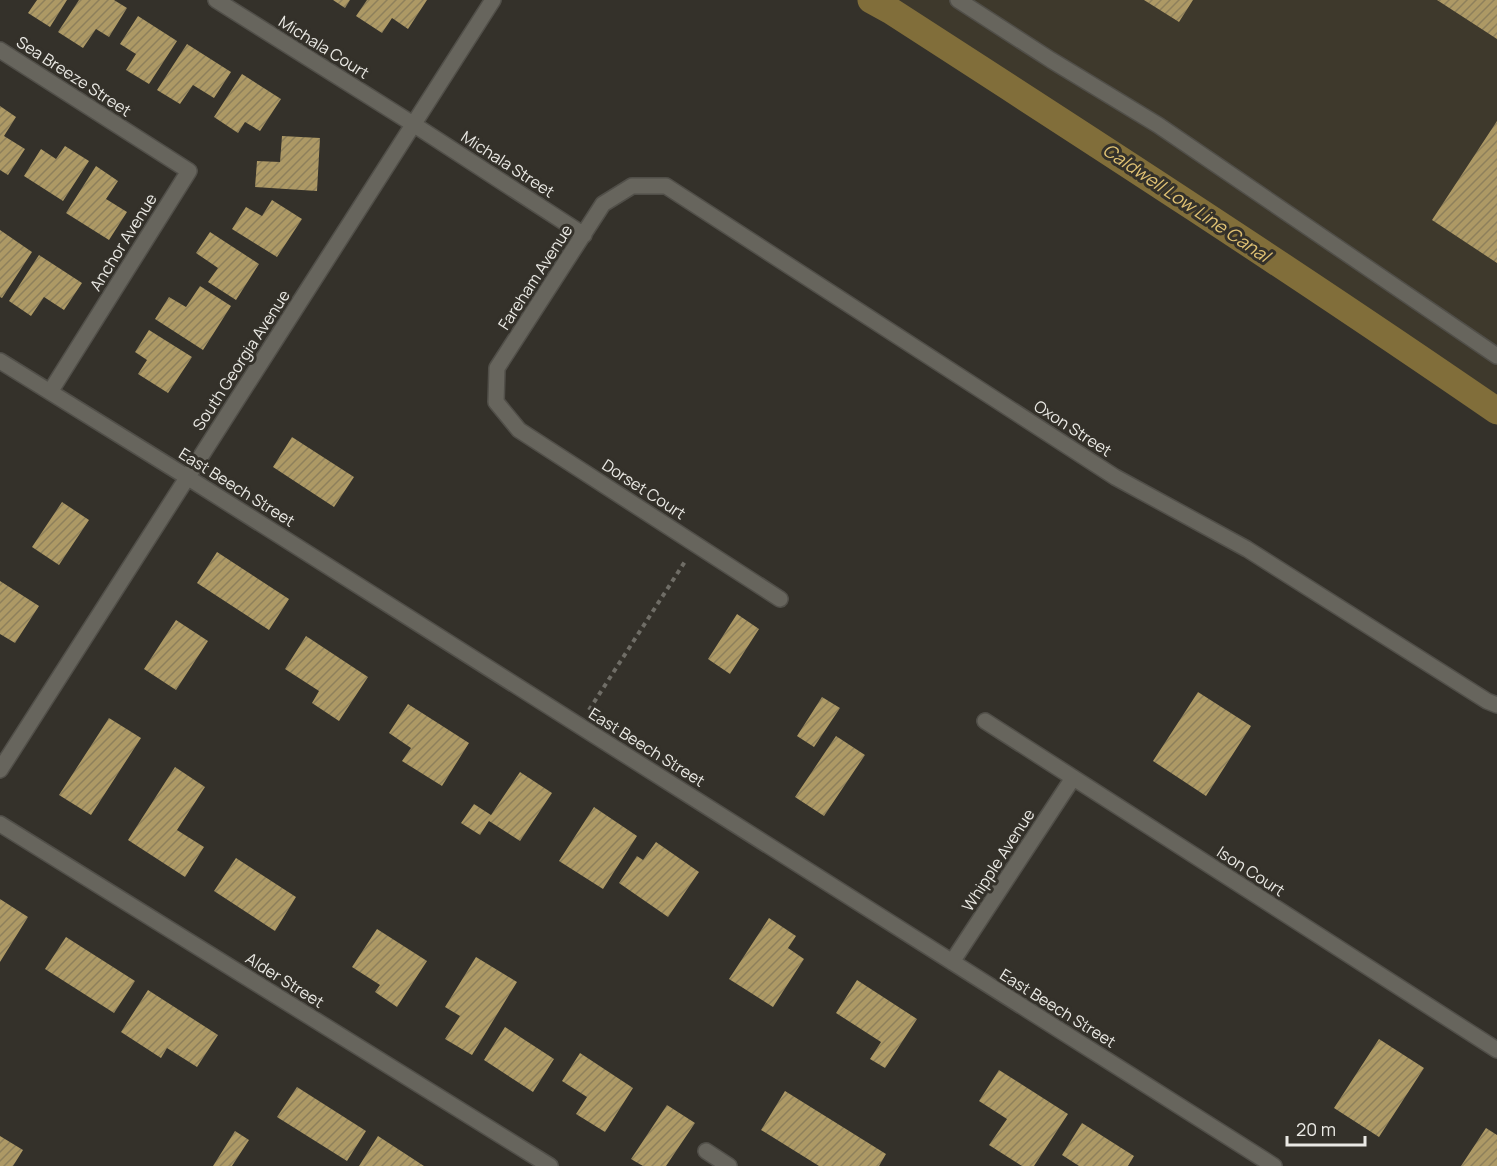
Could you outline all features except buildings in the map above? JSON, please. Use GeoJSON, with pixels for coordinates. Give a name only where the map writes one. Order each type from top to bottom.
{"type":"FeatureCollection","features":[{"type":"Feature","properties":{"kind":"street","name":"Michala Court"},"geometry":{"type":"LineString","coordinates":[[216,0],[413,124]]}},
{"type":"Feature","properties":{"kind":"street","name":"South Georgia Avenue"},"geometry":{"type":"LineString","coordinates":[[0,770],[493,0]]}},
{"type":"Feature","properties":{"kind":"street"},"geometry":{"type":"LineString","coordinates":[[958,0],[1158,125],[1497,356]]}},
{"type":"Feature","properties":{"kind":"street","name":"Sea Breeze Street"},"geometry":{"type":"LineString","coordinates":[[0,50],[129,133]]}},
{"type":"Feature","properties":{"kind":"street","name":"Michala Street"},"geometry":{"type":"LineString","coordinates":[[413,124],[584,234]]}},
{"type":"Feature","properties":{"kind":"street","name":"Anchor Avenue"},"geometry":{"type":"LineString","coordinates":[[50,392],[189,171],[129,133]]}},
{"type":"Feature","properties":{"kind":"street","name":"Fareham Avenue"},"geometry":{"type":"LineString","coordinates":[[496,402],[497,368],[603,204],[632,186]]}},
{"type":"Feature","properties":{"kind":"street","name":"Oxon Street"},"geometry":{"type":"LineString","coordinates":[[632,186],[666,186],[1115,477],[1247,549],[1486,701],[1497,705]]}},
{"type":"Feature","properties":{"kind":"street","name":"East Beech Street"},"geometry":{"type":"LineString","coordinates":[[0,361],[188,477],[1274,1166]]}},
{"type":"Feature","properties":{"kind":"street","name":"Dorset Court"},"geometry":{"type":"LineString","coordinates":[[496,402],[519,430],[780,599]]}},
{"type":"Feature","properties":{"kind":"street","name":"Ison Court"},"geometry":{"type":"LineString","coordinates":[[985,721],[1497,1050]]}},
{"type":"Feature","properties":{"kind":"street","name":"Whipple Avenue"},"geometry":{"type":"LineString","coordinates":[[952,962],[1073,778]]}},
{"type":"Feature","properties":{"kind":"street","name":"Alder Street"},"geometry":{"type":"LineString","coordinates":[[0,824],[550,1166]]}},
{"type":"Feature","properties":{"kind":"street"},"geometry":{"type":"LineString","coordinates":[[706,1151],[729,1166]]}},
{"type":"Feature","properties":{"kind":"path"},"geometry":{"type":"LineString","coordinates":[[579,725],[696,544]]}},
{"type":"Feature","properties":{"kind":"shaded area"},"geometry":{"type":"Polygon","coordinates":[[[871,0],[1497,0],[1497,411],[1387,335],[1133,168],[871,0]]]}},
{"type":"Feature","properties":{"kind":"waterway","name":"Caldwell Low Line Canal"},"geometry":{"type":"LineString","coordinates":[[871,0],[1196,209],[1497,411]]}}]}
